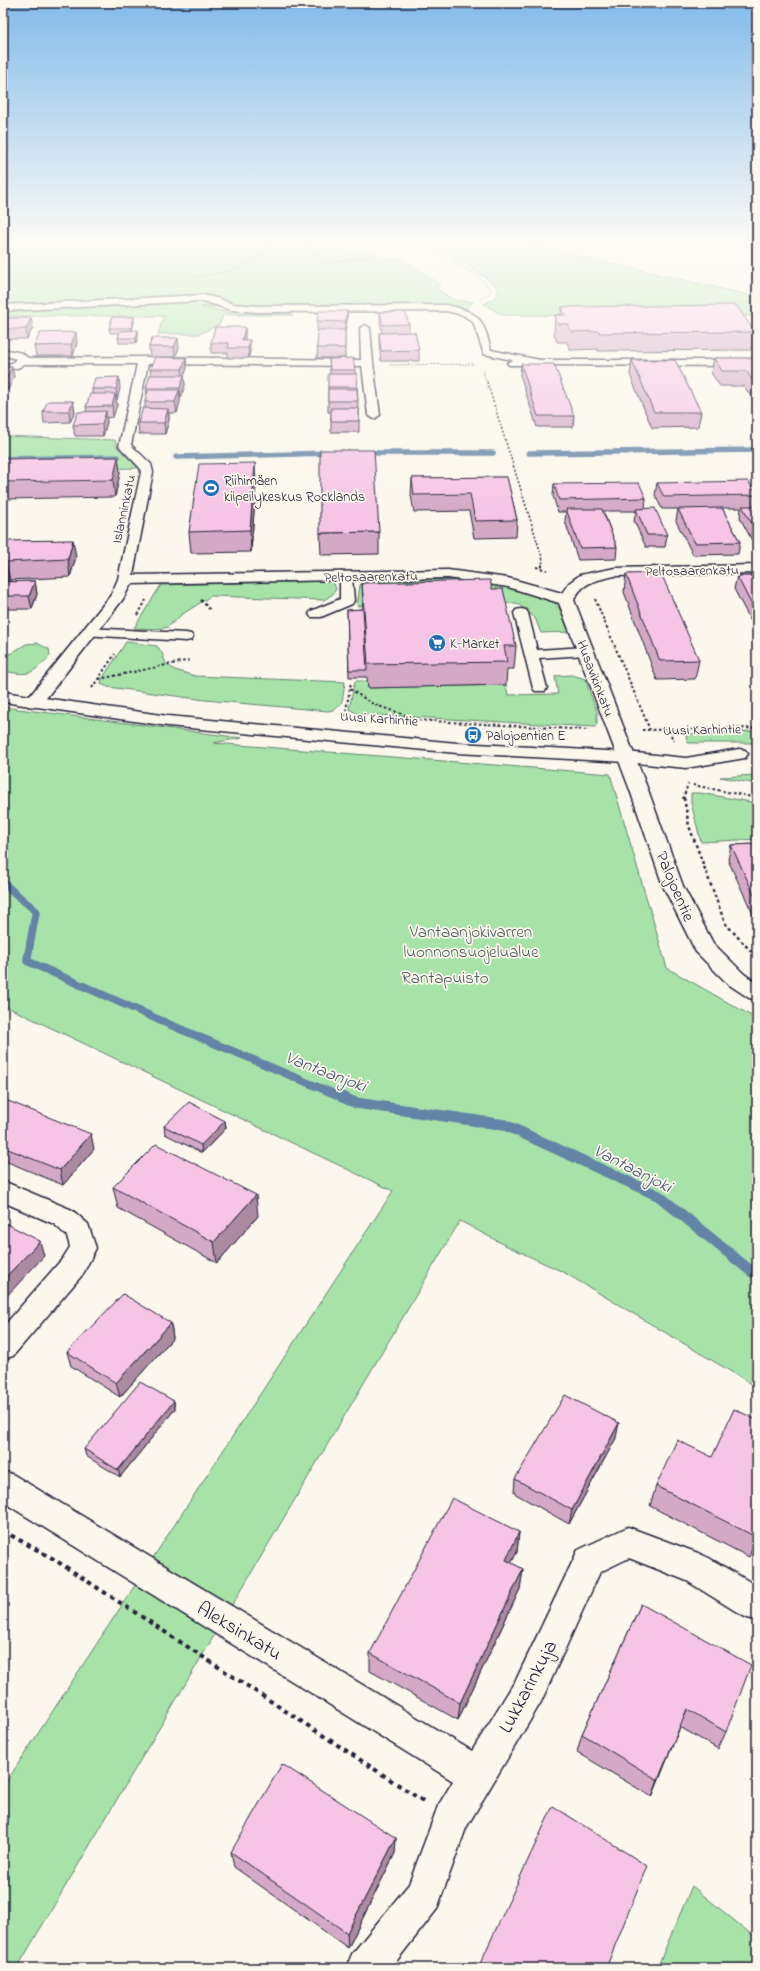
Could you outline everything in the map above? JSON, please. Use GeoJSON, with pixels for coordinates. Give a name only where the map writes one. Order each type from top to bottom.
{"type":"FeatureCollection","features":[{"type":"Feature","properties":{"kind":"street"},"geometry":{"type":"LineString","coordinates":[[365,332],[367,363],[374,415]]}},
{"type":"Feature","properties":{"kind":"street"},"geometry":{"type":"LineString","coordinates":[[3,352],[18,355],[22,357],[22,360]]}},
{"type":"Feature","properties":{"kind":"street"},"geometry":{"type":"LineString","coordinates":[[3,369],[16,366],[22,360],[367,363]]}},
{"type":"Feature","properties":{"kind":"street","name":"Islanninkatu"},"geometry":{"type":"LineString","coordinates":[[125,579],[147,472],[146,467],[125,446],[142,360]]}},
{"type":"Feature","properties":{"kind":"street"},"geometry":{"type":"LineString","coordinates":[[512,360],[540,363],[757,363]]}},
{"type":"Feature","properties":{"kind":"street","name":"Peltosaarenkatu"},"geometry":{"type":"LineString","coordinates":[[125,579],[158,580],[448,574],[486,577],[545,591],[566,600],[571,588],[576,583],[594,576],[615,572],[757,569]]}},
{"type":"Feature","properties":{"kind":"street"},"geometry":{"type":"LineString","coordinates":[[34,702],[118,596],[125,579]]}},
{"type":"Feature","properties":{"kind":"street","name":"Husavikinkatu"},"geometry":{"type":"LineString","coordinates":[[566,600],[626,757]]}},
{"type":"Feature","properties":{"kind":"street","name":"Uusi Karhintie"},"geometry":{"type":"LineString","coordinates":[[3,697],[168,721],[457,748],[626,757],[757,753]]}},
{"type":"Feature","properties":{"kind":"street","name":"Palojoentie"},"geometry":{"type":"LineString","coordinates":[[626,757],[674,886],[704,947],[736,979],[757,993]]}},
{"type":"Feature","properties":{"kind":"street"},"geometry":{"type":"LineString","coordinates":[[3,1191],[63,1216],[79,1231],[83,1248],[74,1266],[3,1347]]}},
{"type":"Feature","properties":{"kind":"street","name":"Aleksinkatu"},"geometry":{"type":"LineString","coordinates":[[3,1485],[477,1775]]}},
{"type":"Feature","properties":{"kind":"street","name":"Lukkarinkuja"},"geometry":{"type":"LineString","coordinates":[[366,1968],[424,1896],[451,1819],[529,1690],[588,1561],[628,1542],[698,1569],[757,1605]]}},
{"type":"Feature","properties":{"kind":"lane"},"geometry":{"type":"LineString","coordinates":[[482,332],[487,352],[512,360]]}},
{"type":"Feature","properties":{"kind":"lane"},"geometry":{"type":"LineString","coordinates":[[316,614],[347,601],[346,577]]}},
{"type":"Feature","properties":{"kind":"lane"},"geometry":{"type":"LineString","coordinates":[[522,613],[540,688]]}},
{"type":"Feature","properties":{"kind":"lane"},"geometry":{"type":"LineString","coordinates":[[88,632],[186,637]]}},
{"type":"Feature","properties":{"kind":"lane"},"geometry":{"type":"LineString","coordinates":[[533,654],[586,651]]}},
{"type":"Feature","properties":{"kind":"path"},"geometry":{"type":"LineString","coordinates":[[367,363],[376,365],[481,364],[512,360]]}},
{"type":"Feature","properties":{"kind":"path"},"geometry":{"type":"LineString","coordinates":[[481,364],[543,560],[542,567]]}},
{"type":"Feature","properties":{"kind":"path"},"geometry":{"type":"LineString","coordinates":[[596,596],[595,600],[650,730]]}},
{"type":"Feature","properties":{"kind":"path"},"geometry":{"type":"LineString","coordinates":[[98,679],[191,660]]}},
{"type":"Feature","properties":{"kind":"path"},"geometry":{"type":"LineString","coordinates":[[50,682],[99,689]]}},
{"type":"Feature","properties":{"kind":"path"},"geometry":{"type":"LineString","coordinates":[[351,682],[350,689],[363,700],[379,708],[420,720]]}},
{"type":"Feature","properties":{"kind":"path","name":"Uusi Karhintie"},"geometry":{"type":"LineString","coordinates":[[338,715],[345,716],[350,689]]}},
{"type":"Feature","properties":{"kind":"path","name":"Uusi Karhintie"},"geometry":{"type":"LineString","coordinates":[[405,720],[554,729],[668,730],[757,728]]}},
{"type":"Feature","properties":{"kind":"path"},"geometry":{"type":"LineString","coordinates":[[668,730],[683,756],[688,784],[683,800],[689,826],[725,923],[757,958]]}},
{"type":"Feature","properties":{"kind":"path"},"geometry":{"type":"LineString","coordinates":[[688,784],[757,798]]}},
{"type":"Feature","properties":{"kind":"path"},"geometry":{"type":"LineString","coordinates":[[3,1531],[59,1562],[451,1819]]}},
{"type":"Feature","properties":{"kind":"green space"},"geometry":{"type":"Polygon","coordinates":[[[159,332],[203,332],[199,334],[158,334],[159,332]]]}},
{"type":"Feature","properties":{"kind":"green space"},"geometry":{"type":"Polygon","coordinates":[[[3,436],[115,440],[118,448],[138,468],[3,471],[3,436]]]}},
{"type":"Feature","properties":{"kind":"green space"},"geometry":{"type":"Polygon","coordinates":[[[456,579],[492,582],[554,602],[559,608],[569,632],[541,633],[535,618],[517,603],[357,606],[360,585],[365,581],[456,579]]]}},
{"type":"Feature","properties":{"kind":"green space"},"geometry":{"type":"Polygon","coordinates":[[[333,581],[336,589],[333,594],[324,600],[211,596],[181,615],[168,627],[157,629],[134,628],[161,585],[333,581]]]}},
{"type":"Feature","properties":{"kind":"green space"},"geometry":{"type":"Polygon","coordinates":[[[126,642],[157,646],[162,653],[166,664],[175,670],[195,676],[345,682],[342,701],[340,705],[333,710],[328,711],[205,700],[108,687],[101,684],[102,679],[126,642]]]}},
{"type":"Feature","properties":{"kind":"green space"},"geometry":{"type":"Polygon","coordinates":[[[37,643],[49,649],[50,656],[38,667],[25,673],[3,671],[3,651],[10,654],[26,644],[37,643]]]}},
{"type":"Feature","properties":{"kind":"green space"},"geometry":{"type":"Polygon","coordinates":[[[573,675],[585,679],[597,712],[597,724],[595,727],[358,714],[349,709],[355,681],[367,681],[368,688],[506,685],[508,695],[558,694],[555,676],[573,675]]]}},
{"type":"Feature","properties":{"kind":"green space","name":"Rantapuisto"},"geometry":{"type":"Polygon","coordinates":[[[3,707],[242,738],[213,743],[610,774],[667,968],[757,1019],[757,1387],[565,1273],[503,1244],[460,1221],[17,1968],[3,1968],[3,1787],[393,1191],[3,1005],[3,707]]]}},
{"type":"Feature","properties":{"kind":"green space"},"geometry":{"type":"Polygon","coordinates":[[[757,731],[757,743],[688,743],[686,736],[694,733],[757,731]]]}},
{"type":"Feature","properties":{"kind":"green space"},"geometry":{"type":"Polygon","coordinates":[[[757,775],[757,784],[720,777],[757,775]]]}},
{"type":"Feature","properties":{"kind":"green space"},"geometry":{"type":"Polygon","coordinates":[[[691,793],[700,793],[757,803],[757,839],[701,842],[691,803],[691,793]]]}},
{"type":"Feature","properties":{"kind":"green space"},"geometry":{"type":"Polygon","coordinates":[[[692,1886],[757,1939],[757,1968],[657,1968],[692,1886]]]}},
{"type":"Feature","properties":{"kind":"building"},"geometry":{"type":"Polygon","coordinates":[[[76,332],[71,345],[34,346],[40,333],[76,332]]]}},
{"type":"Feature","properties":{"kind":"building"},"geometry":{"type":"Polygon","coordinates":[[[120,332],[138,332],[136,338],[118,338],[120,332]]]}},
{"type":"Feature","properties":{"kind":"building"},"geometry":{"type":"Polygon","coordinates":[[[214,332],[244,332],[242,340],[250,340],[248,348],[228,348],[229,343],[211,343],[214,332]]]}},
{"type":"Feature","properties":{"kind":"building"},"geometry":{"type":"Polygon","coordinates":[[[318,332],[345,332],[345,348],[317,348],[318,332]]]}},
{"type":"Feature","properties":{"kind":"building"},"geometry":{"type":"Polygon","coordinates":[[[415,332],[419,350],[381,351],[379,333],[415,332]]]}},
{"type":"Feature","properties":{"kind":"building"},"geometry":{"type":"Polygon","coordinates":[[[599,332],[755,332],[600,333],[599,332]]]}},
{"type":"Feature","properties":{"kind":"building"},"geometry":{"type":"Polygon","coordinates":[[[152,338],[178,338],[174,347],[149,347],[152,338]]]}},
{"type":"Feature","properties":{"kind":"building"},"geometry":{"type":"Polygon","coordinates":[[[155,357],[186,358],[182,369],[150,369],[155,357]]]}},
{"type":"Feature","properties":{"kind":"building"},"geometry":{"type":"Polygon","coordinates":[[[353,358],[355,370],[330,370],[329,359],[353,358]]]}},
{"type":"Feature","properties":{"kind":"building"},"geometry":{"type":"Polygon","coordinates":[[[714,358],[757,358],[757,386],[746,371],[722,371],[714,358]]]}},
{"type":"Feature","properties":{"kind":"building"},"geometry":{"type":"Polygon","coordinates":[[[632,360],[675,360],[701,412],[654,412],[632,360]]]}},
{"type":"Feature","properties":{"kind":"building"},"geometry":{"type":"Polygon","coordinates":[[[521,364],[554,364],[574,416],[538,416],[521,364]]]}},
{"type":"Feature","properties":{"kind":"building"},"geometry":{"type":"Polygon","coordinates":[[[3,367],[12,367],[6,379],[3,379],[3,367]]]}},
{"type":"Feature","properties":{"kind":"building"},"geometry":{"type":"Polygon","coordinates":[[[328,374],[357,374],[357,387],[328,387],[328,374]]]}},
{"type":"Feature","properties":{"kind":"building"},"geometry":{"type":"Polygon","coordinates":[[[150,375],[184,375],[180,388],[146,388],[150,375]]]}},
{"type":"Feature","properties":{"kind":"building"},"geometry":{"type":"Polygon","coordinates":[[[119,377],[116,389],[92,389],[95,378],[119,377]]]}},
{"type":"Feature","properties":{"kind":"building"},"geometry":{"type":"Polygon","coordinates":[[[328,389],[357,389],[358,401],[328,401],[328,389]]]}},
{"type":"Feature","properties":{"kind":"building"},"geometry":{"type":"Polygon","coordinates":[[[148,390],[179,390],[175,402],[145,402],[148,390]]]}},
{"type":"Feature","properties":{"kind":"building"},"geometry":{"type":"Polygon","coordinates":[[[90,394],[115,394],[112,406],[86,407],[90,394]]]}},
{"type":"Feature","properties":{"kind":"building"},"geometry":{"type":"Polygon","coordinates":[[[48,401],[73,401],[69,411],[43,411],[48,401]]]}},
{"type":"Feature","properties":{"kind":"building"},"geometry":{"type":"Polygon","coordinates":[[[143,408],[168,409],[164,423],[138,423],[143,408]]]}},
{"type":"Feature","properties":{"kind":"building"},"geometry":{"type":"Polygon","coordinates":[[[331,408],[359,408],[359,421],[331,421],[331,408]]]}},
{"type":"Feature","properties":{"kind":"building"},"geometry":{"type":"Polygon","coordinates":[[[106,411],[102,424],[73,425],[78,412],[106,411]]]}},
{"type":"Feature","properties":{"kind":"building"},"geometry":{"type":"Polygon","coordinates":[[[320,450],[374,450],[379,532],[320,533],[320,450]]]}},
{"type":"Feature","properties":{"kind":"building"},"geometry":{"type":"Polygon","coordinates":[[[118,457],[113,480],[3,482],[3,459],[118,457]]]}},
{"type":"Feature","properties":{"kind":"building"},"geometry":{"type":"Polygon","coordinates":[[[255,463],[250,530],[189,532],[199,464],[255,463]]]}},
{"type":"Feature","properties":{"kind":"building"},"geometry":{"type":"Polygon","coordinates":[[[507,477],[517,520],[475,521],[470,494],[414,495],[412,478],[507,477]]]}},
{"type":"Feature","properties":{"kind":"building"},"geometry":{"type":"Polygon","coordinates":[[[748,481],[757,495],[664,497],[657,483],[748,481]]]}},
{"type":"Feature","properties":{"kind":"building"},"geometry":{"type":"Polygon","coordinates":[[[639,483],[646,498],[559,500],[554,484],[639,483]]]}},
{"type":"Feature","properties":{"kind":"building"},"geometry":{"type":"Polygon","coordinates":[[[742,506],[757,506],[757,531],[756,531],[742,506]]]}},
{"type":"Feature","properties":{"kind":"building"},"geometry":{"type":"Polygon","coordinates":[[[655,508],[667,535],[647,535],[636,509],[655,508]]]}},
{"type":"Feature","properties":{"kind":"building"},"geometry":{"type":"Polygon","coordinates":[[[722,508],[740,542],[695,543],[678,509],[722,508]]]}},
{"type":"Feature","properties":{"kind":"building"},"geometry":{"type":"Polygon","coordinates":[[[566,509],[602,509],[617,547],[580,548],[566,509]]]}},
{"type":"Feature","properties":{"kind":"building"},"geometry":{"type":"Polygon","coordinates":[[[73,540],[68,559],[6,562],[5,566],[3,566],[3,541],[73,540]]]}},
{"type":"Feature","properties":{"kind":"building"},"geometry":{"type":"Polygon","coordinates":[[[661,573],[699,660],[660,661],[626,574],[661,573]]]}},
{"type":"Feature","properties":{"kind":"building"},"geometry":{"type":"Polygon","coordinates":[[[737,576],[757,576],[757,615],[737,576]]]}},
{"type":"Feature","properties":{"kind":"building","name":"K-Market"},"geometry":{"type":"Polygon","coordinates":[[[490,580],[492,589],[503,589],[516,646],[504,646],[507,662],[368,664],[362,583],[490,580]]]}},
{"type":"Feature","properties":{"kind":"building"},"geometry":{"type":"Polygon","coordinates":[[[35,581],[29,596],[3,596],[3,582],[35,581]]]}},
{"type":"Feature","properties":{"kind":"building"},"geometry":{"type":"Polygon","coordinates":[[[363,609],[367,670],[349,670],[347,610],[363,609]]]}},
{"type":"Feature","properties":{"kind":"building"},"geometry":{"type":"Polygon","coordinates":[[[757,844],[757,901],[731,845],[757,844]]]}},
{"type":"Feature","properties":{"kind":"building"},"geometry":{"type":"Polygon","coordinates":[[[3,1099],[91,1134],[60,1170],[3,1147],[3,1099]]]}},
{"type":"Feature","properties":{"kind":"building"},"geometry":{"type":"Polygon","coordinates":[[[189,1102],[225,1121],[201,1145],[164,1126],[189,1102]]]}},
{"type":"Feature","properties":{"kind":"building"},"geometry":{"type":"Polygon","coordinates":[[[156,1144],[256,1195],[214,1242],[113,1187],[156,1144]]]}},
{"type":"Feature","properties":{"kind":"building"},"geometry":{"type":"Polygon","coordinates":[[[3,1222],[40,1241],[3,1280],[3,1222]]]}},
{"type":"Feature","properties":{"kind":"building"},"geometry":{"type":"Polygon","coordinates":[[[123,1294],[171,1323],[116,1383],[67,1352],[123,1294]]]}},
{"type":"Feature","properties":{"kind":"building"},"geometry":{"type":"Polygon","coordinates":[[[140,1382],[174,1401],[118,1470],[84,1449],[140,1382]]]}},
{"type":"Feature","properties":{"kind":"building"},"geometry":{"type":"Polygon","coordinates":[[[565,1395],[619,1423],[572,1510],[515,1479],[565,1395]]]}},
{"type":"Feature","properties":{"kind":"building"},"geometry":{"type":"Polygon","coordinates":[[[734,1409],[757,1420],[756,1537],[656,1486],[677,1440],[712,1457],[734,1409]]]}},
{"type":"Feature","properties":{"kind":"building"},"geometry":{"type":"Polygon","coordinates":[[[452,1498],[519,1532],[506,1560],[523,1569],[460,1703],[370,1653],[452,1498]]]}},
{"type":"Feature","properties":{"kind":"building"},"geometry":{"type":"Polygon","coordinates":[[[641,1604],[751,1665],[726,1732],[687,1709],[658,1780],[582,1734],[641,1604]]]}},
{"type":"Feature","properties":{"kind":"building"},"geometry":{"type":"Polygon","coordinates":[[[282,1764],[396,1838],[347,1933],[231,1852],[282,1764]]]}},
{"type":"Feature","properties":{"kind":"building"},"geometry":{"type":"Polygon","coordinates":[[[553,1806],[647,1866],[606,1968],[478,1968],[553,1806]]]}},
{"type":"Feature","properties":{"kind":"waterway"},"geometry":{"type":"LineString","coordinates":[[529,453],[757,450]]}},
{"type":"Feature","properties":{"kind":"waterway"},"geometry":{"type":"LineString","coordinates":[[176,457],[332,453]]}},
{"type":"Feature","properties":{"kind":"waterway"},"geometry":{"type":"LineString","coordinates":[[363,453],[493,453]]}},
{"type":"Feature","properties":{"kind":"waterway"},"geometry":{"type":"LineString","coordinates":[[3,459],[118,457]]}},
{"type":"Feature","properties":{"kind":"waterway","name":"Vantaanjoki"},"geometry":{"type":"LineString","coordinates":[[3,883],[36,911],[27,961],[166,1023],[344,1098]]}},
{"type":"Feature","properties":{"kind":"waterway","name":"Vantaanjoki"},"geometry":{"type":"LineString","coordinates":[[342,1097],[356,1103],[505,1125],[659,1196],[752,1272],[757,1273]]}},
{"type":"Feature","properties":{"kind":"place","name":"Riihimäen kiipeilykeskus Rocklands"},"geometry":{"type":"Point","coordinates":[211,488]}},
{"type":"Feature","properties":{"kind":"place","name":"K-Market"},"geometry":{"type":"Point","coordinates":[437,643]}},
{"type":"Feature","properties":{"kind":"place","name":"Palojoentien E"},"geometry":{"type":"Point","coordinates":[473,735]}},
{"type":"Feature","properties":{"kind":"park label","name":"Vantaanjokivarren luonnonsuojelualue"},"geometry":{"type":"Point","coordinates":[471,941]}}]}
